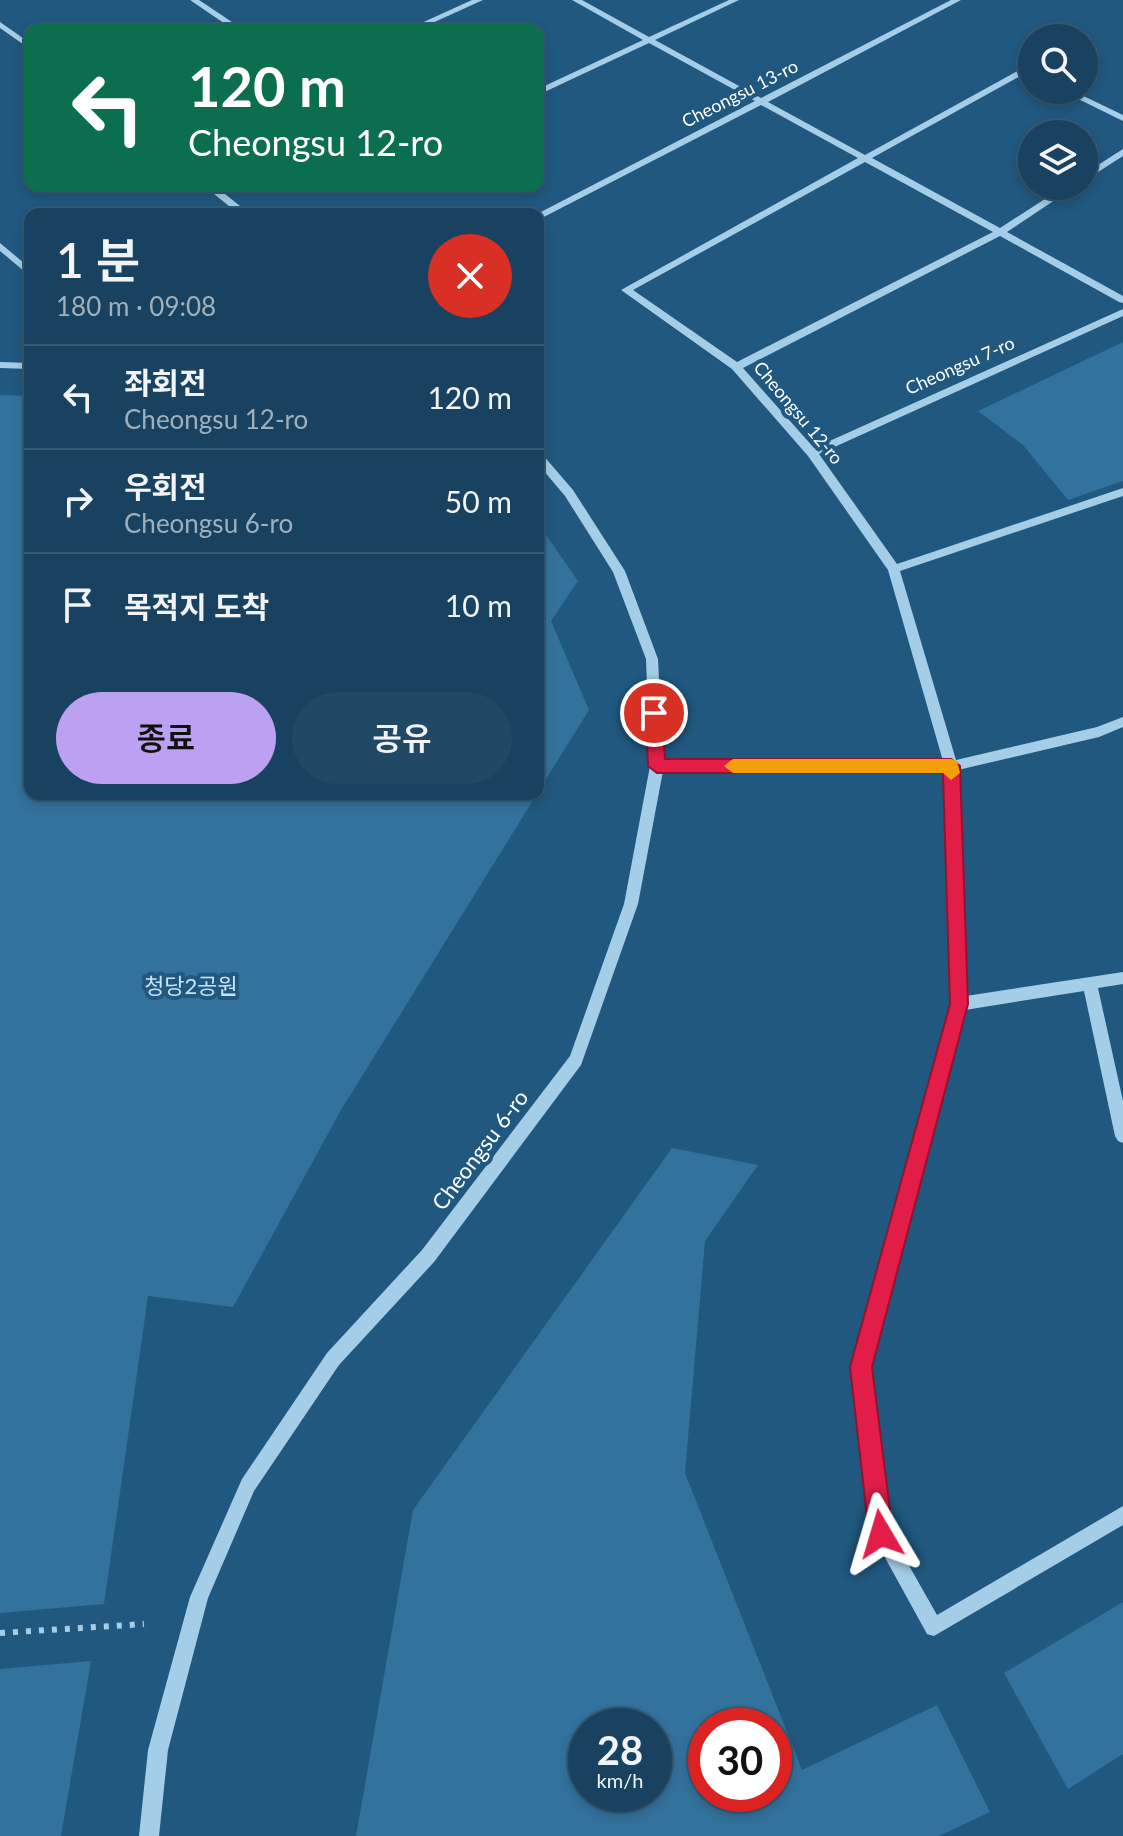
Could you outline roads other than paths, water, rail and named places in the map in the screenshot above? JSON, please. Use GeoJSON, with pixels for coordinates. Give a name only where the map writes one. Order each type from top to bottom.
{"type":"FeatureCollection","features":[{"type":"Feature","properties":{"kind":"street"},"geometry":{"type":"LineString","coordinates":[[198,2],[212,0]]}},
{"type":"Feature","properties":{"kind":"street"},"geometry":{"type":"LineString","coordinates":[[424,24],[479,0]]}},
{"type":"Feature","properties":{"kind":"street"},"geometry":{"type":"LineString","coordinates":[[576,0],[1123,300]]}},
{"type":"Feature","properties":{"kind":"street"},"geometry":{"type":"LineString","coordinates":[[544,89],[735,0]]}},
{"type":"Feature","properties":{"kind":"street","name":"Cheongsu 13-ro"},"geometry":{"type":"LineString","coordinates":[[544,214],[957,0]]}},
{"type":"Feature","properties":{"kind":"street"},"geometry":{"type":"LineString","coordinates":[[198,2],[231,24]]}},
{"type":"Feature","properties":{"kind":"street"},"geometry":{"type":"LineString","coordinates":[[0,24],[24,42]]}},
{"type":"Feature","properties":{"kind":"street"},"geometry":{"type":"LineString","coordinates":[[866,159],[1018,74]]}},
{"type":"Feature","properties":{"kind":"street"},"geometry":{"type":"LineString","coordinates":[[1094,104],[1123,118]]}},
{"type":"Feature","properties":{"kind":"street"},"geometry":{"type":"LineString","coordinates":[[1098,169],[1123,152]]}},
{"type":"Feature","properties":{"kind":"street","name":"Cheongsu 12-ro"},"geometry":{"type":"LineString","coordinates":[[866,159],[626,290],[736,367],[812,453],[894,569],[951,766],[959,1004],[861,1367],[881,1534],[934,1627],[1123,1515]]}},
{"type":"Feature","properties":{"kind":"street"},"geometry":{"type":"LineString","coordinates":[[217,192],[237,208]]}},
{"type":"Feature","properties":{"kind":"street"},"geometry":{"type":"LineString","coordinates":[[736,367],[999,233],[1050,200]]}},
{"type":"Feature","properties":{"kind":"street"},"geometry":{"type":"LineString","coordinates":[[0,246],[24,268]]}},
{"type":"Feature","properties":{"kind":"street","name":"Cheongsu 7-ro"},"geometry":{"type":"LineString","coordinates":[[812,453],[1123,312]]}},
{"type":"Feature","properties":{"kind":"street"},"geometry":{"type":"LineString","coordinates":[[0,365],[24,366]]}},
{"type":"Feature","properties":{"kind":"street","name":"Cheongsu 6-ro"},"geometry":{"type":"LineString","coordinates":[[149,1836],[158,1750],[199,1597],[248,1485],[333,1359],[428,1256],[576,1060],[631,904],[657,766],[652,659],[619,571],[569,493],[544,464]]}},
{"type":"Feature","properties":{"kind":"street"},"geometry":{"type":"LineString","coordinates":[[894,569],[1123,492]]}},
{"type":"Feature","properties":{"kind":"street"},"geometry":{"type":"LineString","coordinates":[[657,766],[951,766],[1099,732],[1123,722]]}},
{"type":"Feature","properties":{"kind":"street"},"geometry":{"type":"LineString","coordinates":[[959,1004],[1123,978]]}},
{"type":"Feature","properties":{"kind":"street"},"geometry":{"type":"LineString","coordinates":[[1090,984],[1123,1136]]}},
{"type":"Feature","properties":{"kind":"park label","name":"청당2공원"},"geometry":{"type":"Point","coordinates":[191,986]}}]}
